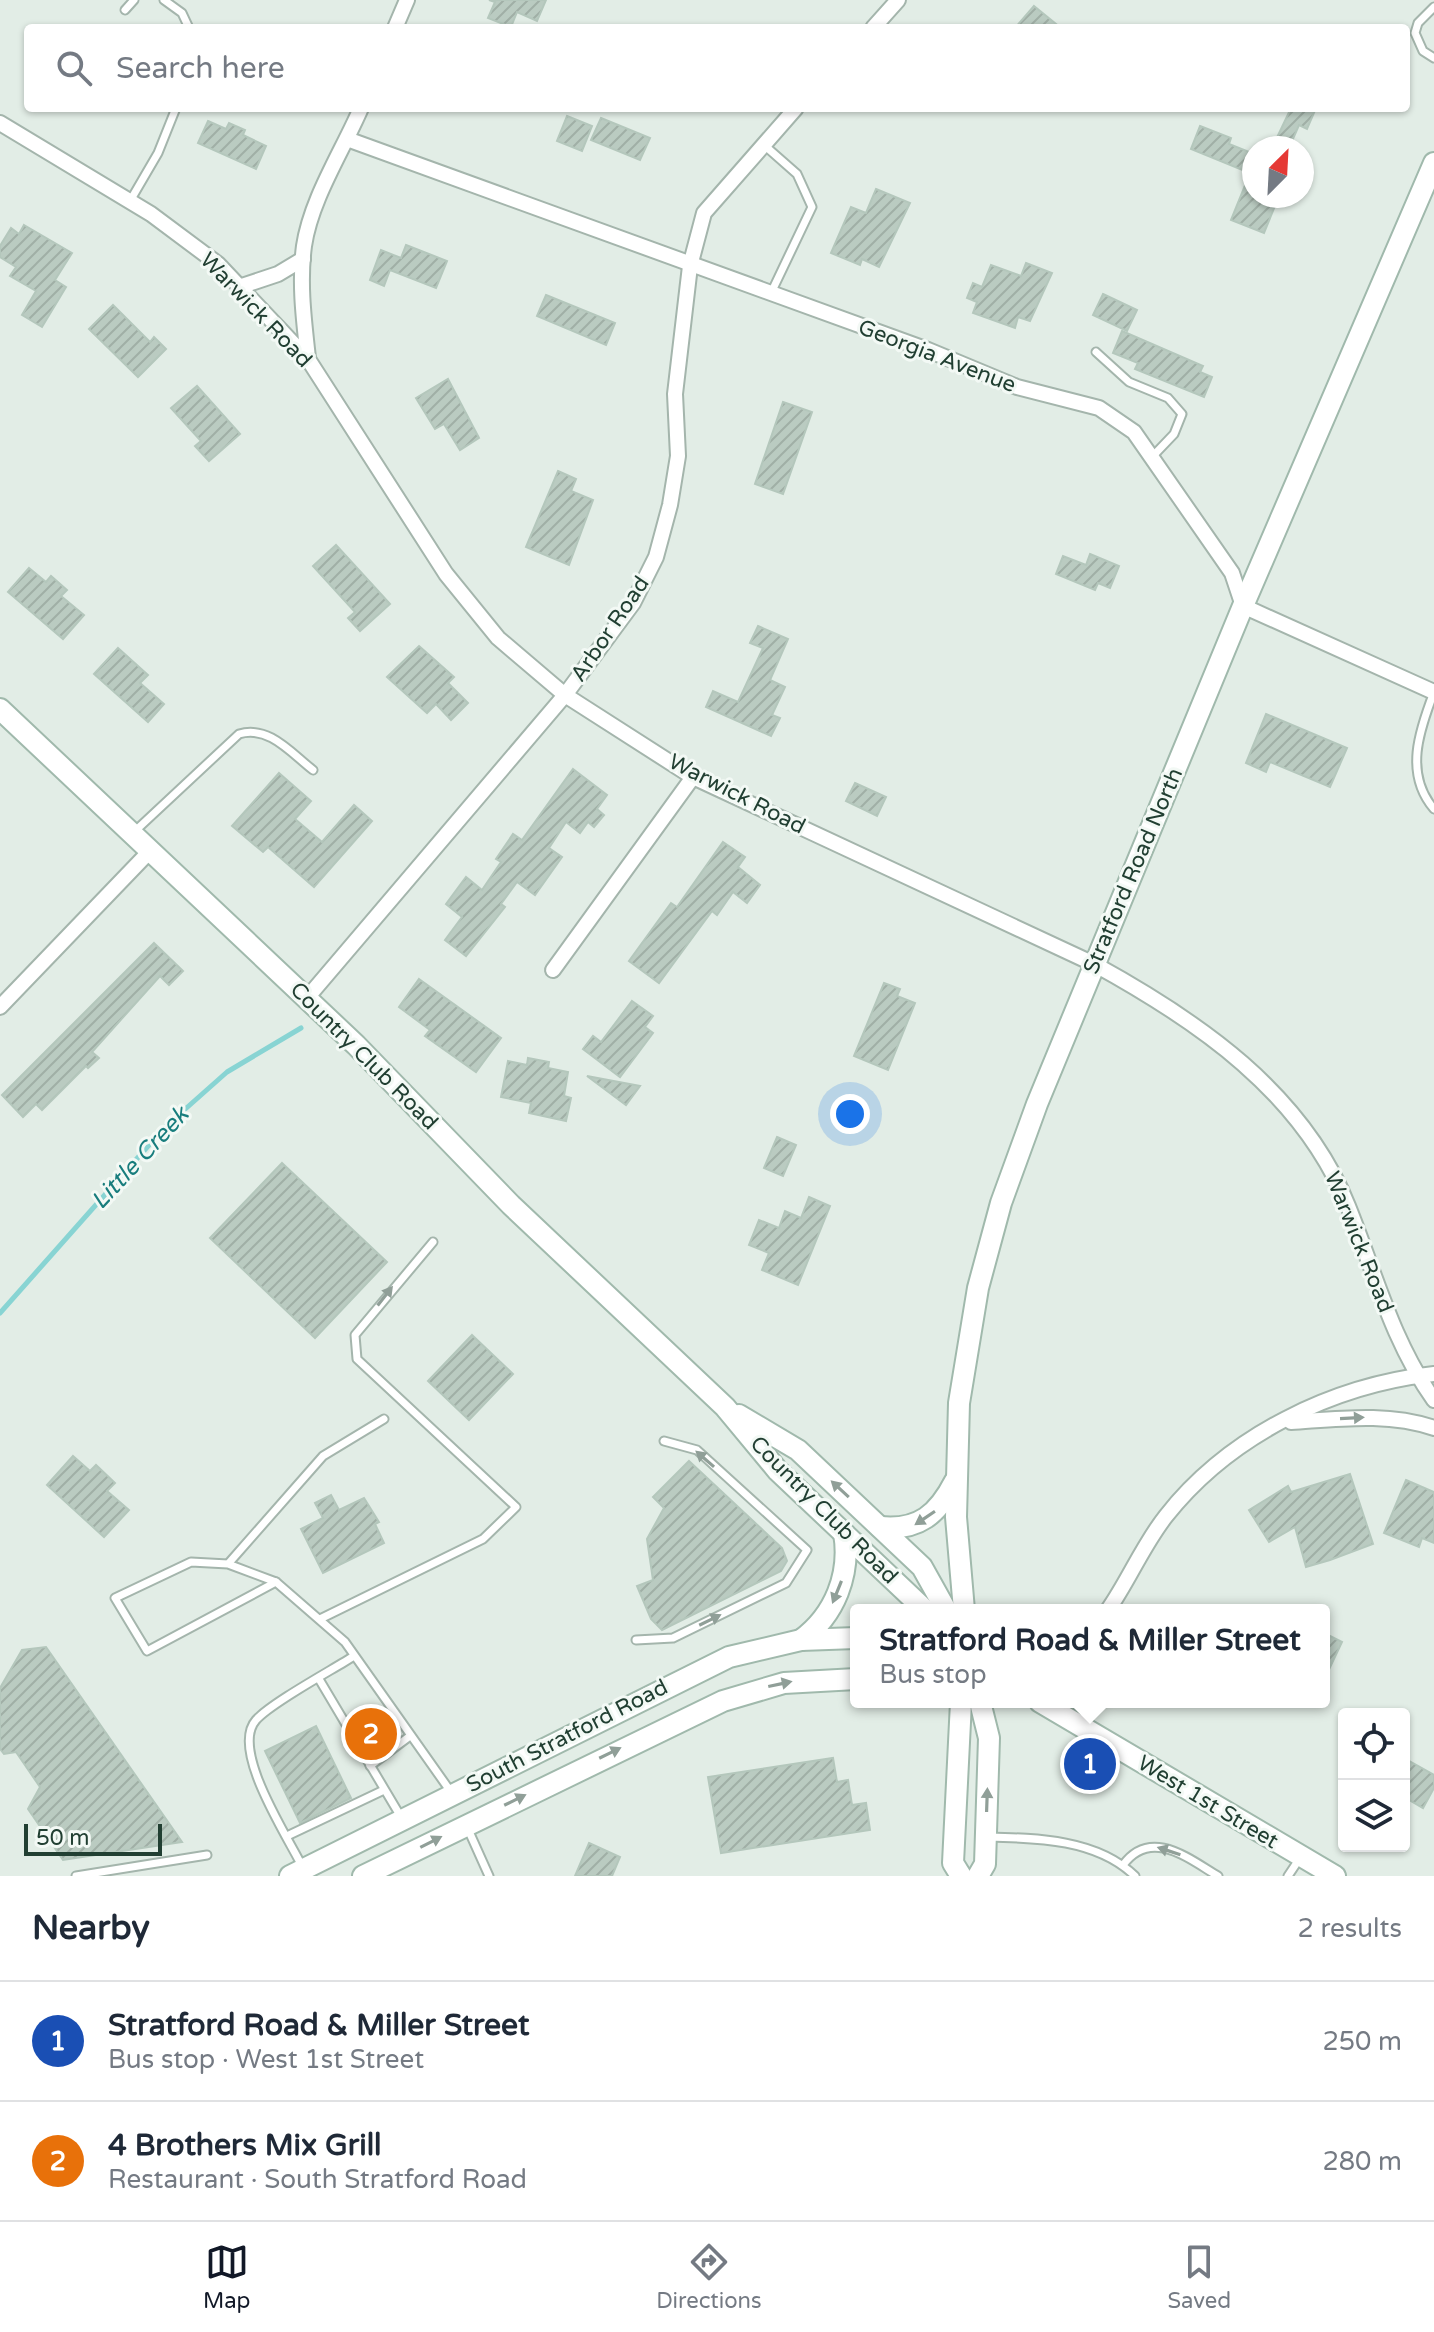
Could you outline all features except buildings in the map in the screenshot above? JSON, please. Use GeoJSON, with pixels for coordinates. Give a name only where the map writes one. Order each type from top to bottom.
{"type":"FeatureCollection","features":[{"type":"Feature","properties":{"kind":"main road","name":"Stratford Road North"},"geometry":{"type":"LineString","coordinates":[[964,1604],[955,1481],[964,1363],[988,1245],[1027,1131],[1094,964],[1243,606],[1434,163]]}},
{"type":"Feature","properties":{"kind":"main road","name":"Country Club Road"},"geometry":{"type":"LineString","coordinates":[[0,709],[307,998],[511,1205],[725,1407],[778,1471],[919,1604]]}},
{"type":"Feature","properties":{"kind":"main road","name":"Country Club Road"},"geometry":{"type":"LineString","coordinates":[[725,1407],[798,1450],[922,1567],[943,1604]]}},
{"type":"Feature","properties":{"kind":"main road"},"geometry":{"type":"LineString","coordinates":[[880,1527],[908,1528],[922,1523],[944,1502],[955,1481]]}},
{"type":"Feature","properties":{"kind":"main road"},"geometry":{"type":"LineString","coordinates":[[801,1640],[817,1628],[830,1609],[847,1564],[844,1533]]}},
{"type":"Feature","properties":{"kind":"main road","name":"South Stratford Road"},"geometry":{"type":"LineString","coordinates":[[297,1873],[706,1666],[753,1649],[801,1640],[850,1638]]}},
{"type":"Feature","properties":{"kind":"main road","name":"South Stratford Road"},"geometry":{"type":"LineString","coordinates":[[363,1876],[667,1725],[743,1693],[806,1679],[850,1679]]}},
{"type":"Feature","properties":{"kind":"main road"},"geometry":{"type":"LineString","coordinates":[[961,1708],[953,1863],[961,1876]]}},
{"type":"Feature","properties":{"kind":"main road"},"geometry":{"type":"LineString","coordinates":[[978,1876],[985,1864],[989,1738],[982,1708]]}},
{"type":"Feature","properties":{"kind":"main road","name":"West 1st Street"},"geometry":{"type":"LineString","coordinates":[[1050,1708],[1335,1876]]}},
{"type":"Feature","properties":{"kind":"main road"},"geometry":{"type":"LineString","coordinates":[[452,1794],[466,1825]]}},
{"type":"Feature","properties":{"kind":"street"},"geometry":{"type":"LineString","coordinates":[[397,24],[407,0]]}},
{"type":"Feature","properties":{"kind":"street"},"geometry":{"type":"LineString","coordinates":[[877,24],[898,0]]}},
{"type":"Feature","properties":{"kind":"street"},"geometry":{"type":"LineString","coordinates":[[308,359],[301,295],[304,244],[324,188],[359,112]]}},
{"type":"Feature","properties":{"kind":"street","name":"Arbor Road"},"geometry":{"type":"LineString","coordinates":[[307,998],[565,695],[633,603],[656,557],[670,505],[678,456],[675,394],[690,266],[704,213],[792,112]]}},
{"type":"Feature","properties":{"kind":"street","name":"Warwick Road"},"geometry":{"type":"LineString","coordinates":[[0,123],[130,201],[218,264],[308,359],[446,574],[498,638],[565,695],[693,777],[1094,964],[1156,998],[1230,1049],[1289,1109],[1325,1159],[1348,1205],[1382,1302],[1417,1376],[1434,1400]]}},
{"type":"Feature","properties":{"kind":"street","name":"Georgia Avenue"},"geometry":{"type":"LineString","coordinates":[[347,139],[928,350],[1017,387],[1099,408],[1134,432],[1232,573],[1243,606]]}},
{"type":"Feature","properties":{"kind":"street"},"geometry":{"type":"LineString","coordinates":[[239,287],[278,274],[303,259]]}},
{"type":"Feature","properties":{"kind":"street"},"geometry":{"type":"LineString","coordinates":[[1243,606],[1434,692]]}},
{"type":"Feature","properties":{"kind":"street"},"geometry":{"type":"LineString","coordinates":[[553,970],[693,777]]}},
{"type":"Feature","properties":{"kind":"street"},"geometry":{"type":"LineString","coordinates":[[0,1007],[150,851]]}},
{"type":"Feature","properties":{"kind":"street"},"geometry":{"type":"LineString","coordinates":[[1112,1604],[1165,1518],[1210,1470],[1274,1423],[1358,1392],[1434,1374]]}},
{"type":"Feature","properties":{"kind":"street"},"geometry":{"type":"LineString","coordinates":[[1274,1423],[1367,1417],[1413,1421],[1434,1428]]}},
{"type":"Feature","properties":{"kind":"lane"},"geometry":{"type":"LineString","coordinates":[[125,10],[134,0]]}},
{"type":"Feature","properties":{"kind":"lane"},"geometry":{"type":"LineString","coordinates":[[164,0],[182,13],[187,24]]}},
{"type":"Feature","properties":{"kind":"lane"},"geometry":{"type":"LineString","coordinates":[[1434,7],[1418,23],[1415,33],[1423,51],[1434,58]]}},
{"type":"Feature","properties":{"kind":"lane"},"geometry":{"type":"LineString","coordinates":[[130,201],[158,153],[174,112]]}},
{"type":"Feature","properties":{"kind":"lane"},"geometry":{"type":"LineString","coordinates":[[762,144],[797,174],[812,207],[770,294]]}},
{"type":"Feature","properties":{"kind":"lane"},"geometry":{"type":"LineString","coordinates":[[1096,352],[1129,382],[1168,398],[1182,414],[1174,434],[1152,457]]}},
{"type":"Feature","properties":{"kind":"lane"},"geometry":{"type":"LineString","coordinates":[[1434,692],[1418,734],[1416,757],[1418,779],[1434,809]]}},
{"type":"Feature","properties":{"kind":"lane"},"geometry":{"type":"LineString","coordinates":[[133,834],[239,734],[253,730],[267,733],[313,770]]}},
{"type":"Feature","properties":{"kind":"lane"},"geometry":{"type":"LineString","coordinates":[[320,1619],[483,1539],[516,1507],[357,1359],[355,1335],[433,1242]]}},
{"type":"Feature","properties":{"kind":"lane"},"geometry":{"type":"LineString","coordinates":[[228,1564],[323,1456],[384,1419]]}},
{"type":"Feature","properties":{"kind":"lane"},"geometry":{"type":"LineString","coordinates":[[636,1640],[673,1638],[786,1583],[807,1550],[697,1450],[664,1441]]}},
{"type":"Feature","properties":{"kind":"lane"},"geometry":{"type":"LineString","coordinates":[[276,1582],[147,1651],[115,1598],[191,1562],[228,1564],[276,1582],[320,1619],[354,1656],[452,1794]]}},
{"type":"Feature","properties":{"kind":"lane"},"geometry":{"type":"LineString","coordinates":[[297,1873],[287,1836],[250,1761],[246,1738],[256,1720],[354,1656]]}},
{"type":"Feature","properties":{"kind":"lane"},"geometry":{"type":"LineString","coordinates":[[319,1679],[402,1819]]}},
{"type":"Feature","properties":{"kind":"lane"},"geometry":{"type":"LineString","coordinates":[[370,1766],[410,1736]]}},
{"type":"Feature","properties":{"kind":"lane"},"geometry":{"type":"LineString","coordinates":[[287,1836],[384,1790]]}},
{"type":"Feature","properties":{"kind":"lane"},"geometry":{"type":"LineString","coordinates":[[466,1825],[489,1876]]}},
{"type":"Feature","properties":{"kind":"lane"},"geometry":{"type":"LineString","coordinates":[[986,1837],[1052,1838],[1123,1865],[1135,1876]]}},
{"type":"Feature","properties":{"kind":"lane"},"geometry":{"type":"LineString","coordinates":[[1123,1865],[1130,1855],[1148,1847],[1167,1847],[1216,1876]]}},
{"type":"Feature","properties":{"kind":"lane"},"geometry":{"type":"LineString","coordinates":[[76,1876],[207,1855]]}},
{"type":"Feature","properties":{"kind":"lane"},"geometry":{"type":"LineString","coordinates":[[1288,1876],[1301,1856]]}},
{"type":"Feature","properties":{"kind":"waterway","name":"Little Creek"},"geometry":{"type":"LineString","coordinates":[[0,1313],[165,1127],[227,1072],[301,1028]]}},
{"type":"Feature","properties":{"kind":"place","name":"4 Brothers Mix Grill"},"geometry":{"type":"Point","coordinates":[371,1734]}},
{"type":"Feature","properties":{"kind":"place","name":"Stratford Road & Miller Street"},"geometry":{"type":"Point","coordinates":[1090,1764]}}]}
